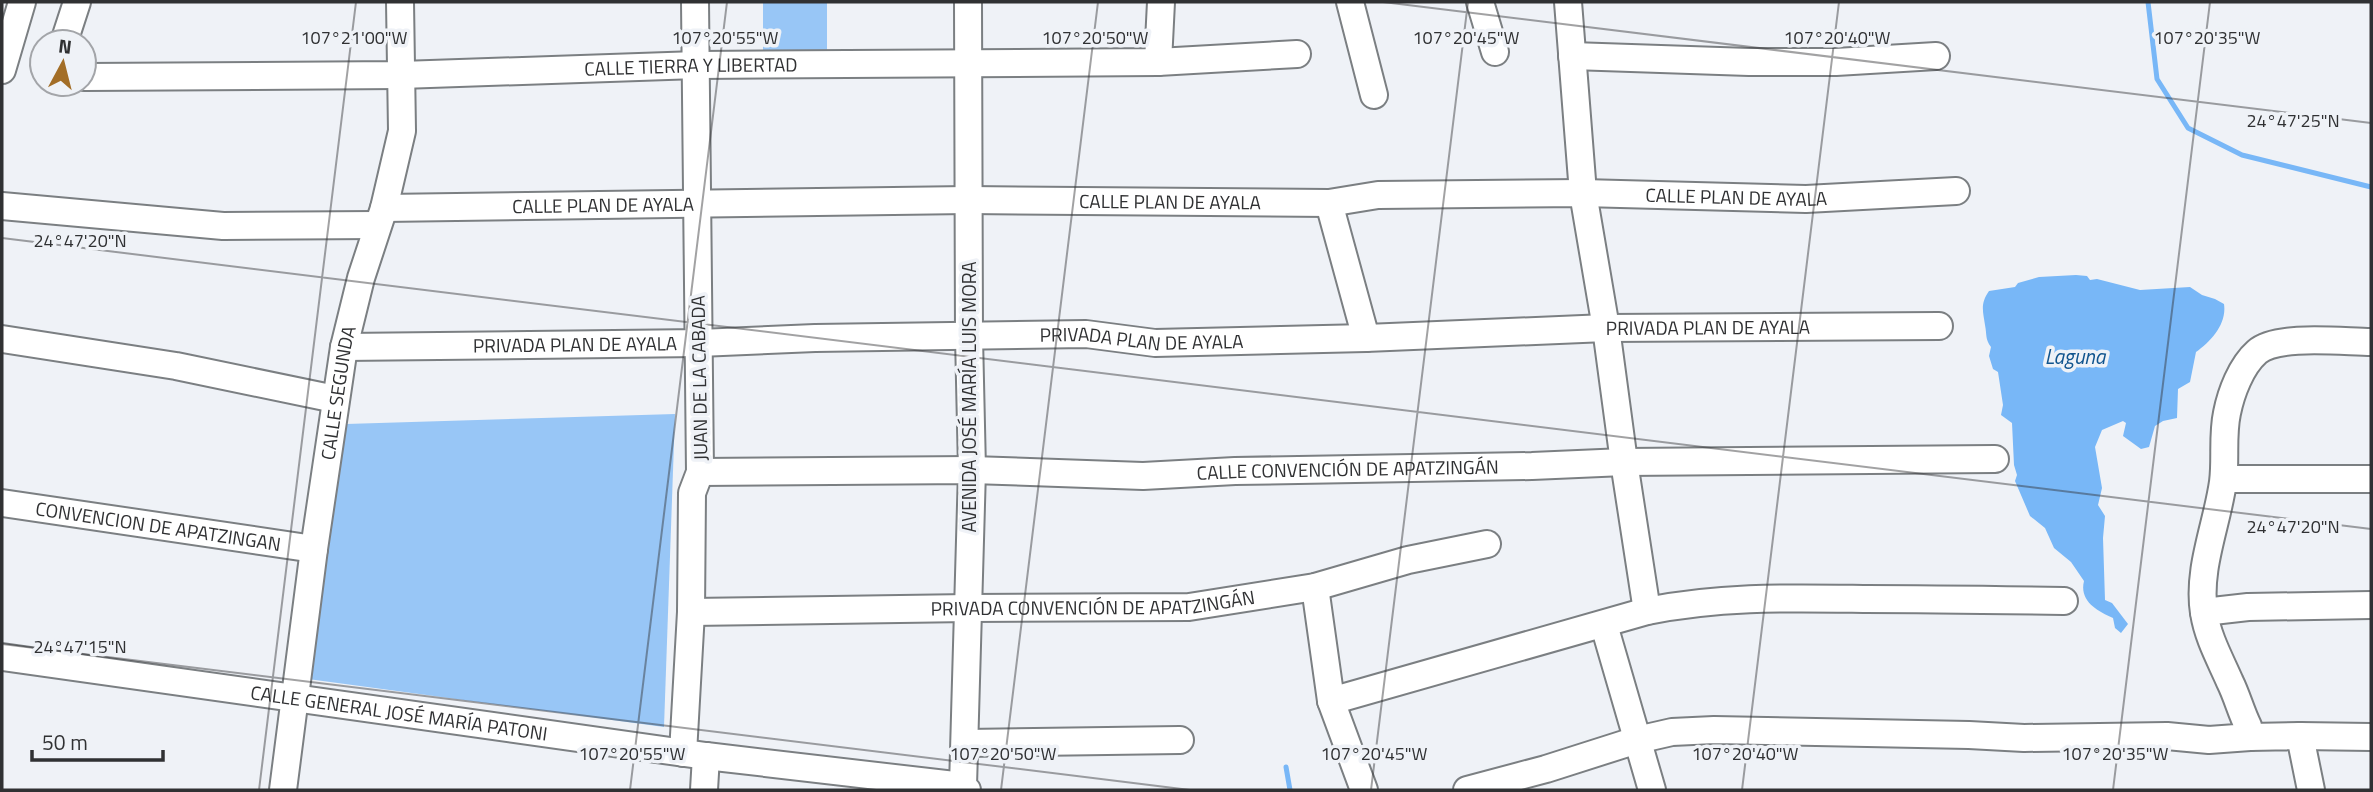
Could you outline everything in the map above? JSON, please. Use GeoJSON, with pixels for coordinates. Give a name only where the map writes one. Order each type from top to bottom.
{"type":"FeatureCollection","features":[{"type":"Feature","properties":{"kind":"street"},"geometry":{"type":"LineString","coordinates":[[2,70],[22,2]]}},
{"type":"Feature","properties":{"kind":"street"},"geometry":{"type":"LineString","coordinates":[[69,28],[78,2]]}},
{"type":"Feature","properties":{"kind":"street","name":"CALLE SEGUNDA"},"geometry":{"type":"LineString","coordinates":[[282,790],[344,347],[352,309],[381,216],[402,131],[400,2]]}},
{"type":"Feature","properties":{"kind":"street","name":"JUAN DE LA CABADA"},"geometry":{"type":"LineString","coordinates":[[695,2],[700,472],[692,493],[691,612],[695,754],[704,790]]}},
{"type":"Feature","properties":{"kind":"street","name":"AVENIDA JOSÉ MARÍA LUIS MORA"},"geometry":{"type":"LineString","coordinates":[[965,788],[972,471],[968,2]]}},
{"type":"Feature","properties":{"kind":"street"},"geometry":{"type":"LineString","coordinates":[[1158,62],[1161,2]]}},
{"type":"Feature","properties":{"kind":"street"},"geometry":{"type":"LineString","coordinates":[[1350,2],[1374,95]]}},
{"type":"Feature","properties":{"kind":"street"},"geometry":{"type":"LineString","coordinates":[[1479,2],[1495,52]]}},
{"type":"Feature","properties":{"kind":"street"},"geometry":{"type":"LineString","coordinates":[[1567,2],[1583,193],[1606,328],[1623,462],[1647,611]]}},
{"type":"Feature","properties":{"kind":"street","name":"CALLE TIERRA Y LIBERTAD"},"geometry":{"type":"LineString","coordinates":[[98,77],[401,75],[697,65],[1158,62],[1297,54]]}},
{"type":"Feature","properties":{"kind":"street"},"geometry":{"type":"LineString","coordinates":[[1572,56],[1749,62],[1836,62],[1936,56]]}},
{"type":"Feature","properties":{"kind":"street","name":"CALLE PLAN DE AYALA"},"geometry":{"type":"LineString","coordinates":[[2,206],[223,226],[381,216],[696,203],[968,200],[1329,203],[1378,195],[1583,193],[1806,199],[1956,191]]}},
{"type":"Feature","properties":{"kind":"street"},"geometry":{"type":"LineString","coordinates":[[1329,203],[1366,338]]}},
{"type":"Feature","properties":{"kind":"street","name":"PRIVADA PLAN DE AYALA"},"geometry":{"type":"LineString","coordinates":[[344,347],[699,344],[815,338],[1086,334],[1154,343],[1606,328],[1939,326]]}},
{"type":"Feature","properties":{"kind":"street"},"geometry":{"type":"LineString","coordinates":[[2,339],[176,366],[335,399]]}},
{"type":"Feature","properties":{"kind":"street"},"geometry":{"type":"LineString","coordinates":[[2249,737],[2248,726],[2217,654],[2204,612],[2204,572],[2224,479],[2226,415],[2237,383],[2256,353],[2270,345],[2286,341],[2371,342]]}},
{"type":"Feature","properties":{"kind":"street","name":"CALLE CONVENCIÓN DE APATZINGÁN"},"geometry":{"type":"LineString","coordinates":[[700,472],[972,471],[1143,476],[1235,471],[1623,462],[1995,459]]}},
{"type":"Feature","properties":{"kind":"street"},"geometry":{"type":"LineString","coordinates":[[2224,479],[2371,479]]}},
{"type":"Feature","properties":{"kind":"street","name":"CONVENCION DE APATZINGAN"},"geometry":{"type":"LineString","coordinates":[[2,503],[314,549]]}},
{"type":"Feature","properties":{"kind":"street","name":"PRIVADA CONVENCIÓN DE APATZINGÁN"},"geometry":{"type":"LineString","coordinates":[[691,612],[1189,607],[1315,587],[1408,560],[1487,544]]}},
{"type":"Feature","properties":{"kind":"street"},"geometry":{"type":"LineString","coordinates":[[1315,587],[1331,701],[1364,790]]}},
{"type":"Feature","properties":{"kind":"street"},"geometry":{"type":"LineString","coordinates":[[1331,701],[1647,611],[1723,599],[2064,601]]}},
{"type":"Feature","properties":{"kind":"street"},"geometry":{"type":"LineString","coordinates":[[2204,612],[2248,607],[2371,605]]}},
{"type":"Feature","properties":{"kind":"street"},"geometry":{"type":"LineString","coordinates":[[1604,625],[1653,790]]}},
{"type":"Feature","properties":{"kind":"street","name":"CALLE GENERAL JOSÉ MARÍA PATONI"},"geometry":{"type":"LineString","coordinates":[[2,657],[695,754],[965,788]]}},
{"type":"Feature","properties":{"kind":"street"},"geometry":{"type":"LineString","coordinates":[[1467,790],[1672,732],[1714,730],[2024,738],[2168,736],[2209,740],[2300,736],[2371,737]]}},
{"type":"Feature","properties":{"kind":"street"},"geometry":{"type":"LineString","coordinates":[[2300,736],[2311,790]]}},
{"type":"Feature","properties":{"kind":"street"},"geometry":{"type":"LineString","coordinates":[[966,743],[1180,740]]}},
{"type":"Feature","properties":{"kind":"shaded area"},"geometry":{"type":"Polygon","coordinates":[[[763,2],[827,2],[827,62],[763,62],[763,2]]]}},
{"type":"Feature","properties":{"kind":"shaded area"},"geometry":{"type":"Polygon","coordinates":[[[675,414],[664,727],[308,679],[346,424],[675,414]]]}},
{"type":"Feature","properties":{"kind":"water","name":"Laguna"},"geometry":{"type":"Polygon","coordinates":[[[2076,275],[2140,290],[2190,287],[2224,304],[2223,318],[2217,331],[2196,352],[2190,382],[2178,389],[2177,418],[2155,426],[2149,447],[2141,449],[2123,436],[2126,423],[2123,421],[2102,430],[2095,447],[2102,488],[2098,505],[2105,516],[2105,600],[2112,603],[2128,624],[2121,633],[2115,628],[2113,618],[2087,600],[2084,581],[2071,562],[2054,548],[2045,528],[2030,516],[2015,481],[2017,475],[2012,423],[2001,415],[2003,405],[1998,372],[1993,369],[1989,356],[1991,347],[1987,339],[1983,304],[1989,291],[2015,287],[2018,283],[2039,277],[2076,275]]]}},
{"type":"Feature","properties":{"kind":"waterway"},"geometry":{"type":"LineString","coordinates":[[2148,2],[2157,79],[2188,128],[2242,155],[2371,187]]}},
{"type":"Feature","properties":{"kind":"waterway"},"geometry":{"type":"LineString","coordinates":[[1286,767],[1290,790]]}}]}
